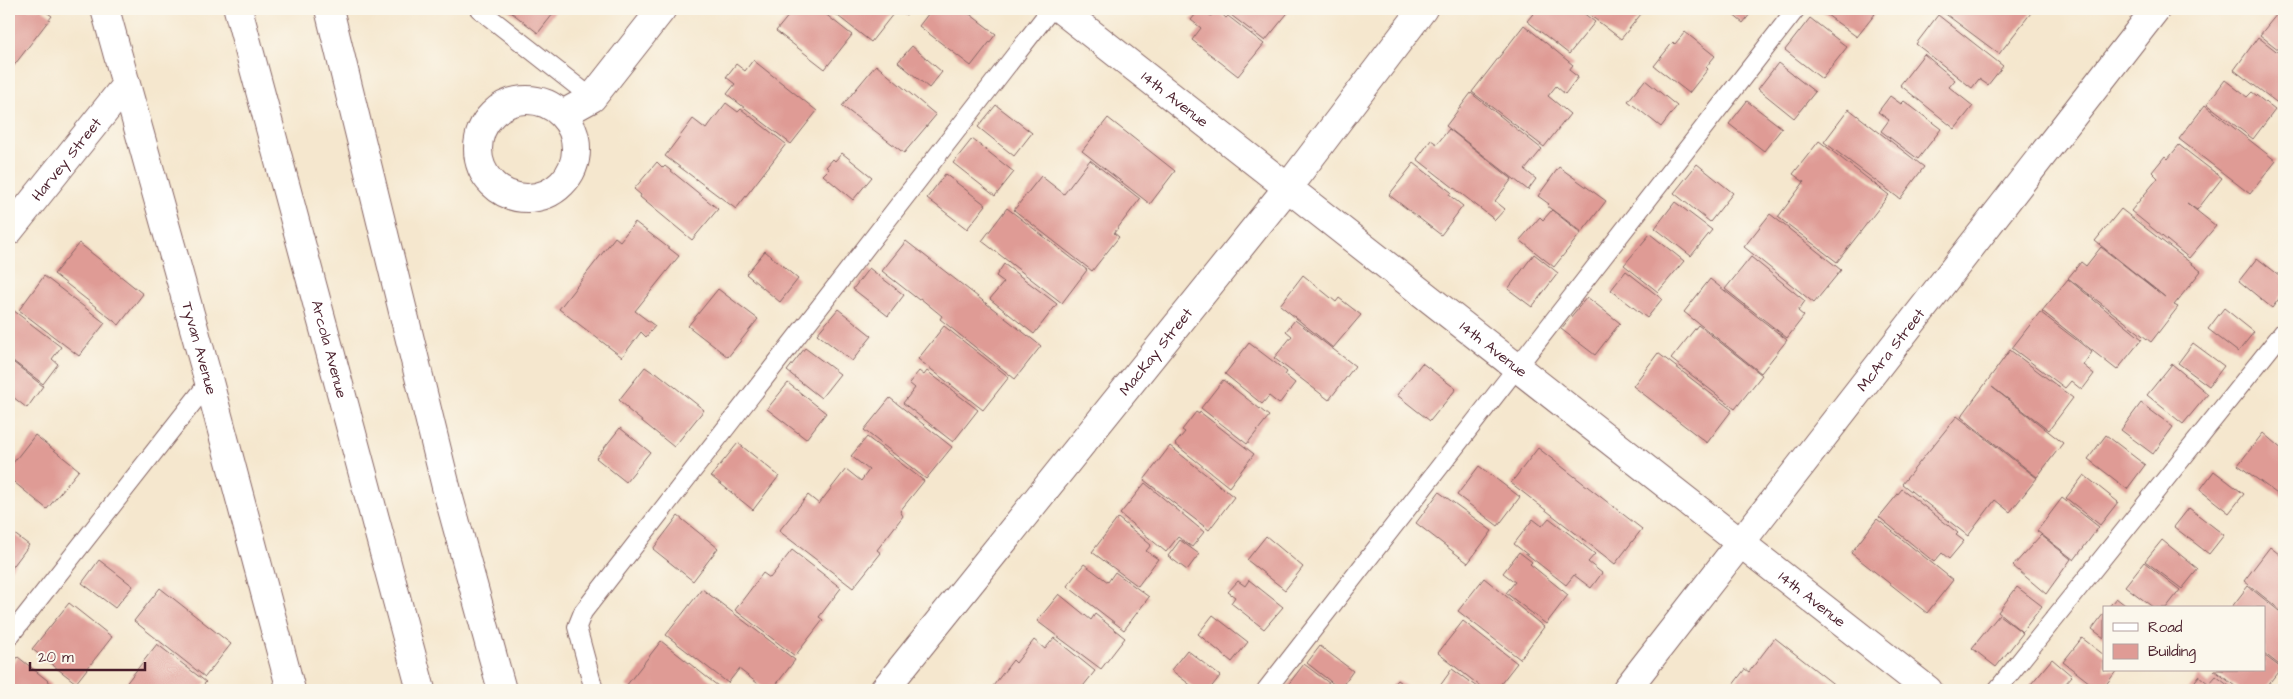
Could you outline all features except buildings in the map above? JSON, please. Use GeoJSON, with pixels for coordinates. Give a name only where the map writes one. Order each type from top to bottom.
{"type":"FeatureCollection","features":[{"type":"Feature","properties":{"kind":"street","name":"Tyvan Avenue"},"geometry":{"type":"LineString","coordinates":[[105,9],[209,382],[291,690]]}},
{"type":"Feature","properties":{"kind":"street","name":"Arcola Avenue"},"geometry":{"type":"LineString","coordinates":[[238,9],[421,690]]}},
{"type":"Feature","properties":{"kind":"street"},"geometry":{"type":"LineString","coordinates":[[329,9],[446,487],[502,690]]}},
{"type":"Feature","properties":{"kind":"street"},"geometry":{"type":"LineString","coordinates":[[563,114],[592,98],[662,9]]}},
{"type":"Feature","properties":{"kind":"street","name":"14th Avenue"},"geometry":{"type":"LineString","coordinates":[[1060,9],[1928,690]]}},
{"type":"Feature","properties":{"kind":"street","name":"MacKay Street"},"geometry":{"type":"LineString","coordinates":[[884,690],[1288,187],[1423,9]]}},
{"type":"Feature","properties":{"kind":"street","name":"McAra Street"},"geometry":{"type":"LineString","coordinates":[[1626,690],[2156,9]]}},
{"type":"Feature","properties":{"kind":"street","name":"Harvey Street"},"geometry":{"type":"LineString","coordinates":[[9,231],[125,86]]}},
{"type":"Feature","properties":{"kind":"lane"},"geometry":{"type":"LineString","coordinates":[[479,9],[592,98]]}},
{"type":"Feature","properties":{"kind":"lane"},"geometry":{"type":"LineString","coordinates":[[594,690],[577,627],[583,612],[1051,9]]}},
{"type":"Feature","properties":{"kind":"lane"},"geometry":{"type":"LineString","coordinates":[[1266,690],[1796,9]]}},
{"type":"Feature","properties":{"kind":"lane"},"geometry":{"type":"LineString","coordinates":[[1997,690],[2284,331]]}},
{"type":"Feature","properties":{"kind":"lane"},"geometry":{"type":"LineString","coordinates":[[9,637],[209,382]]}}]}
